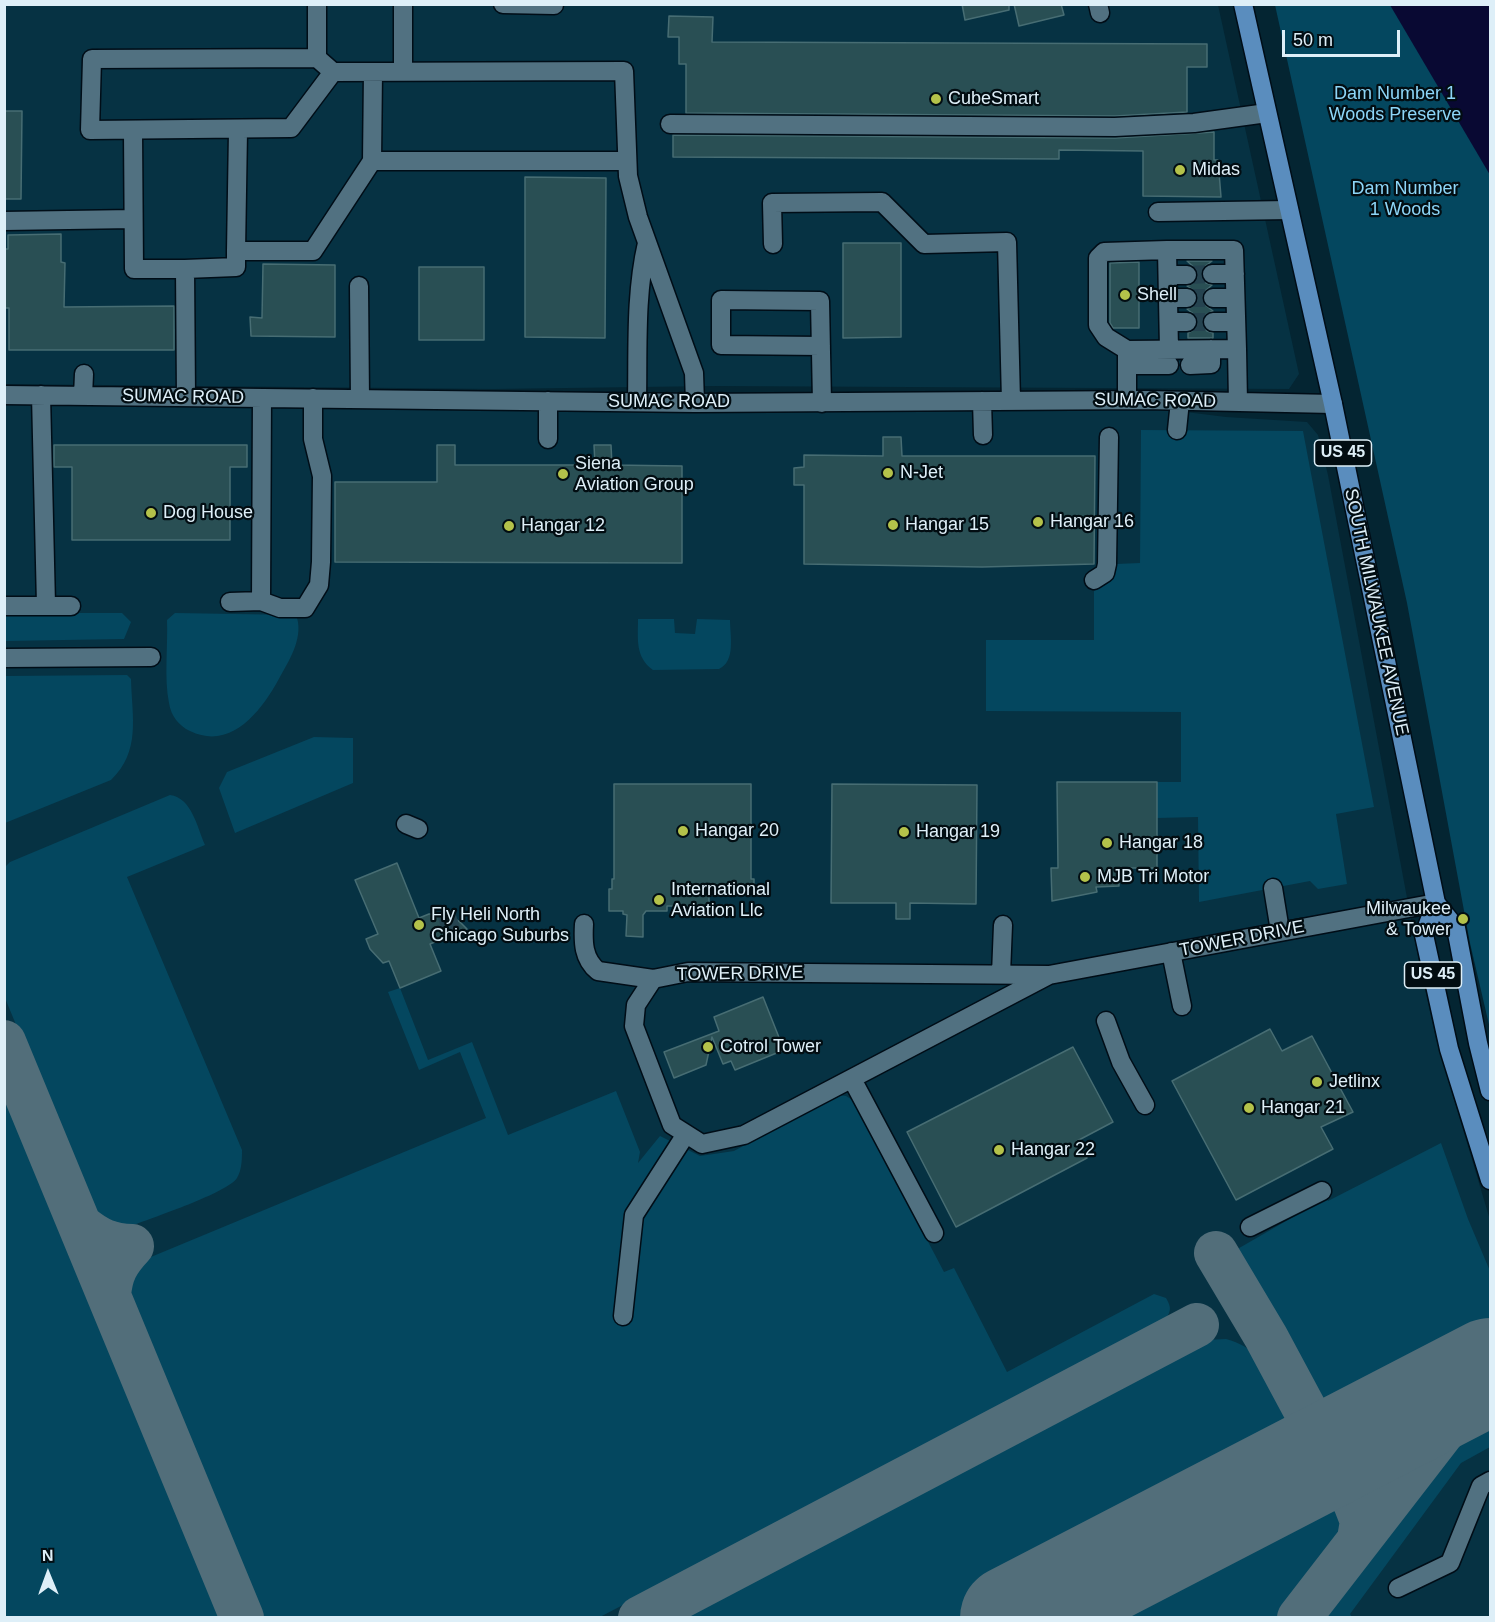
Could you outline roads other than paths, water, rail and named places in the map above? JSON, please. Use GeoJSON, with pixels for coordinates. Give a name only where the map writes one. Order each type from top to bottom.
{"type":"FeatureCollection","features":[{"type":"Feature","properties":{"kind":"main road","name":"SOUTH MILWAUKEE AVENUE"},"geometry":{"type":"LineString","coordinates":[[1243,4],[1333,404],[1436,903],[1456,928],[1478,1043],[1491,1091]]}},
{"type":"Feature","properties":{"kind":"main road","name":"US 45"},"geometry":{"type":"LineString","coordinates":[[1436,903],[1424,935],[1452,1059],[1491,1180]]}},
{"type":"Feature","properties":{"kind":"street"},"geometry":{"type":"LineString","coordinates":[[316,4],[317,58]]}},
{"type":"Feature","properties":{"kind":"street"},"geometry":{"type":"LineString","coordinates":[[403,4],[403,72]]}},
{"type":"Feature","properties":{"kind":"street"},"geometry":{"type":"LineString","coordinates":[[503,4],[554,5]]}},
{"type":"Feature","properties":{"kind":"street"},"geometry":{"type":"LineString","coordinates":[[333,72],[291,128],[238,131],[90,130],[92,58],[317,58],[333,72],[624,71],[628,176],[647,243],[694,373],[695,403]]}},
{"type":"Feature","properties":{"kind":"street"},"geometry":{"type":"LineString","coordinates":[[236,251],[313,251],[372,161],[373,72]]}},
{"type":"Feature","properties":{"kind":"street"},"geometry":{"type":"LineString","coordinates":[[670,124],[1115,128],[1194,123],[1267,113]]}},
{"type":"Feature","properties":{"kind":"street"},"geometry":{"type":"LineString","coordinates":[[134,132],[134,269],[185,269],[236,267],[238,131]]}},
{"type":"Feature","properties":{"kind":"street"},"geometry":{"type":"LineString","coordinates":[[372,161],[627,160]]}},
{"type":"Feature","properties":{"kind":"street"},"geometry":{"type":"LineString","coordinates":[[773,244],[772,203],[860,202],[882,202],[924,244],[1007,242],[1011,401]]}},
{"type":"Feature","properties":{"kind":"street"},"geometry":{"type":"LineString","coordinates":[[1158,212],[1289,210]]}},
{"type":"Feature","properties":{"kind":"street"},"geometry":{"type":"LineString","coordinates":[[4,221],[133,219]]}},
{"type":"Feature","properties":{"kind":"street"},"geometry":{"type":"LineString","coordinates":[[637,402],[638,316],[642,266],[647,243]]}},
{"type":"Feature","properties":{"kind":"street"},"geometry":{"type":"LineString","coordinates":[[1167,250],[1169,357]]}},
{"type":"Feature","properties":{"kind":"street"},"geometry":{"type":"LineString","coordinates":[[1237,349],[1211,349],[1169,357],[1127,357],[1106,337],[1098,325],[1098,258],[1104,252],[1234,250],[1237,349],[1238,402]]}},
{"type":"Feature","properties":{"kind":"street"},"geometry":{"type":"LineString","coordinates":[[185,269],[186,397]]}},
{"type":"Feature","properties":{"kind":"street"},"geometry":{"type":"LineString","coordinates":[[1168,275],[1187,274]]}},
{"type":"Feature","properties":{"kind":"street"},"geometry":{"type":"LineString","coordinates":[[1212,274],[1235,274]]}},
{"type":"Feature","properties":{"kind":"street"},"geometry":{"type":"LineString","coordinates":[[359,286],[360,399]]}},
{"type":"Feature","properties":{"kind":"street"},"geometry":{"type":"LineString","coordinates":[[1168,298],[1187,298]]}},
{"type":"Feature","properties":{"kind":"street"},"geometry":{"type":"LineString","coordinates":[[1213,298],[1235,298]]}},
{"type":"Feature","properties":{"kind":"street"},"geometry":{"type":"LineString","coordinates":[[820,346],[721,345],[721,300],[820,301],[822,402]]}},
{"type":"Feature","properties":{"kind":"street"},"geometry":{"type":"LineString","coordinates":[[1169,322],[1187,322]]}},
{"type":"Feature","properties":{"kind":"street"},"geometry":{"type":"LineString","coordinates":[[1213,322],[1236,322]]}},
{"type":"Feature","properties":{"kind":"street"},"geometry":{"type":"LineString","coordinates":[[1190,365],[1211,364],[1211,349]]}},
{"type":"Feature","properties":{"kind":"street"},"geometry":{"type":"LineString","coordinates":[[1127,357],[1127,400]]}},
{"type":"Feature","properties":{"kind":"street"},"geometry":{"type":"LineString","coordinates":[[83,396],[84,374]]}},
{"type":"Feature","properties":{"kind":"street","name":"SUMAC ROAD"},"geometry":{"type":"LineString","coordinates":[[4,394],[695,403],[1127,400],[1333,404]]}},
{"type":"Feature","properties":{"kind":"street"},"geometry":{"type":"LineString","coordinates":[[41,395],[46,605]]}},
{"type":"Feature","properties":{"kind":"street"},"geometry":{"type":"LineString","coordinates":[[261,601],[262,398]]}},
{"type":"Feature","properties":{"kind":"street"},"geometry":{"type":"LineString","coordinates":[[231,602],[261,601],[280,608],[305,608],[319,585],[322,476],[313,439],[313,398]]}},
{"type":"Feature","properties":{"kind":"street"},"geometry":{"type":"LineString","coordinates":[[548,401],[548,438]]}},
{"type":"Feature","properties":{"kind":"street"},"geometry":{"type":"LineString","coordinates":[[982,401],[983,435]]}},
{"type":"Feature","properties":{"kind":"street"},"geometry":{"type":"LineString","coordinates":[[1177,430],[1180,401]]}},
{"type":"Feature","properties":{"kind":"street"},"geometry":{"type":"LineString","coordinates":[[1094,580],[1105,573],[1107,564],[1109,437]]}},
{"type":"Feature","properties":{"kind":"street"},"geometry":{"type":"LineString","coordinates":[[4,606],[72,606]]}},
{"type":"Feature","properties":{"kind":"street"},"geometry":{"type":"LineString","coordinates":[[4,658],[151,657]]}},
{"type":"Feature","properties":{"kind":"street"},"geometry":{"type":"LineString","coordinates":[[1272,888],[1280,931]]}},
{"type":"Feature","properties":{"kind":"street","name":"TOWER DRIVE"},"geometry":{"type":"LineString","coordinates":[[1049,975],[744,1136],[702,1144],[672,1125],[634,1026],[636,1005],[653,979],[688,972],[1049,975],[1436,903]]}},
{"type":"Feature","properties":{"kind":"street"},"geometry":{"type":"LineString","coordinates":[[584,924],[586,955],[590,965],[598,971],[653,979]]}},
{"type":"Feature","properties":{"kind":"street"},"geometry":{"type":"LineString","coordinates":[[1001,975],[1003,925]]}},
{"type":"Feature","properties":{"kind":"street"},"geometry":{"type":"LineString","coordinates":[[1171,952],[1182,1006]]}},
{"type":"Feature","properties":{"kind":"street"},"geometry":{"type":"LineString","coordinates":[[1106,1020],[1121,1062],[1145,1106]]}},
{"type":"Feature","properties":{"kind":"street"},"geometry":{"type":"LineString","coordinates":[[852,1079],[934,1233]]}},
{"type":"Feature","properties":{"kind":"street"},"geometry":{"type":"LineString","coordinates":[[623,1316],[634,1215],[686,1134]]}},
{"type":"Feature","properties":{"kind":"street"},"geometry":{"type":"LineString","coordinates":[[1250,1227],[1322,1191]]}},
{"type":"Feature","properties":{"kind":"street"},"geometry":{"type":"LineString","coordinates":[[1398,1588],[1450,1563],[1481,1486],[1491,1481]]}},
{"type":"Feature","properties":{"kind":"tunnel"},"geometry":{"type":"LineString","coordinates":[[1187,275],[1212,274]]}},
{"type":"Feature","properties":{"kind":"tunnel"},"geometry":{"type":"LineString","coordinates":[[1187,298],[1213,298]]}},
{"type":"Feature","properties":{"kind":"tunnel"},"geometry":{"type":"LineString","coordinates":[[1187,322],[1213,322]]}},
{"type":"Feature","properties":{"kind":"tunnel"},"geometry":{"type":"LineString","coordinates":[[446,914],[453,934]]}},
{"type":"Feature","properties":{"kind":"place","name":"CubeSmart"},"geometry":{"type":"Point","coordinates":[936,99]}},
{"type":"Feature","properties":{"kind":"place","name":"Midas"},"geometry":{"type":"Point","coordinates":[1180,170]}},
{"type":"Feature","properties":{"kind":"place","name":"Shell"},"geometry":{"type":"Point","coordinates":[1125,295]}},
{"type":"Feature","properties":{"kind":"place","name":"N-Jet"},"geometry":{"type":"Point","coordinates":[888,473]}},
{"type":"Feature","properties":{"kind":"place","name":"Siena Aviation Group"},"geometry":{"type":"Point","coordinates":[563,474]}},
{"type":"Feature","properties":{"kind":"place","name":"Dog House"},"geometry":{"type":"Point","coordinates":[151,513]}},
{"type":"Feature","properties":{"kind":"place","name":"Hangar 16"},"geometry":{"type":"Point","coordinates":[1038,522]}},
{"type":"Feature","properties":{"kind":"place","name":"Hangar 15"},"geometry":{"type":"Point","coordinates":[893,525]}},
{"type":"Feature","properties":{"kind":"place","name":"Hangar 12"},"geometry":{"type":"Point","coordinates":[509,526]}},
{"type":"Feature","properties":{"kind":"place","name":"Hangar 20"},"geometry":{"type":"Point","coordinates":[683,831]}},
{"type":"Feature","properties":{"kind":"place","name":"Hangar 19"},"geometry":{"type":"Point","coordinates":[904,832]}},
{"type":"Feature","properties":{"kind":"place","name":"Hangar 18"},"geometry":{"type":"Point","coordinates":[1107,843]}},
{"type":"Feature","properties":{"kind":"place","name":"MJB Tri Motor"},"geometry":{"type":"Point","coordinates":[1085,877]}},
{"type":"Feature","properties":{"kind":"place","name":"International Aviation Llc"},"geometry":{"type":"Point","coordinates":[659,900]}},
{"type":"Feature","properties":{"kind":"place","name":"Milwaukee & Tower"},"geometry":{"type":"Point","coordinates":[1463,919]}},
{"type":"Feature","properties":{"kind":"place","name":"Fly Heli North Chicago Suburbs"},"geometry":{"type":"Point","coordinates":[419,925]}},
{"type":"Feature","properties":{"kind":"place","name":"Cotrol Tower"},"geometry":{"type":"Point","coordinates":[708,1047]}},
{"type":"Feature","properties":{"kind":"place","name":"Jetlinx"},"geometry":{"type":"Point","coordinates":[1317,1082]}},
{"type":"Feature","properties":{"kind":"place","name":"Hangar 21"},"geometry":{"type":"Point","coordinates":[1249,1108]}},
{"type":"Feature","properties":{"kind":"place","name":"Hangar 22"},"geometry":{"type":"Point","coordinates":[999,1150]}},
{"type":"Feature","properties":{"kind":"park label","name":"Dam Number 1 Woods Preserve"},"geometry":{"type":"Point","coordinates":[1395,104]}},
{"type":"Feature","properties":{"kind":"park label","name":"Dam Number 1 Woods"},"geometry":{"type":"Point","coordinates":[1405,199]}}]}
